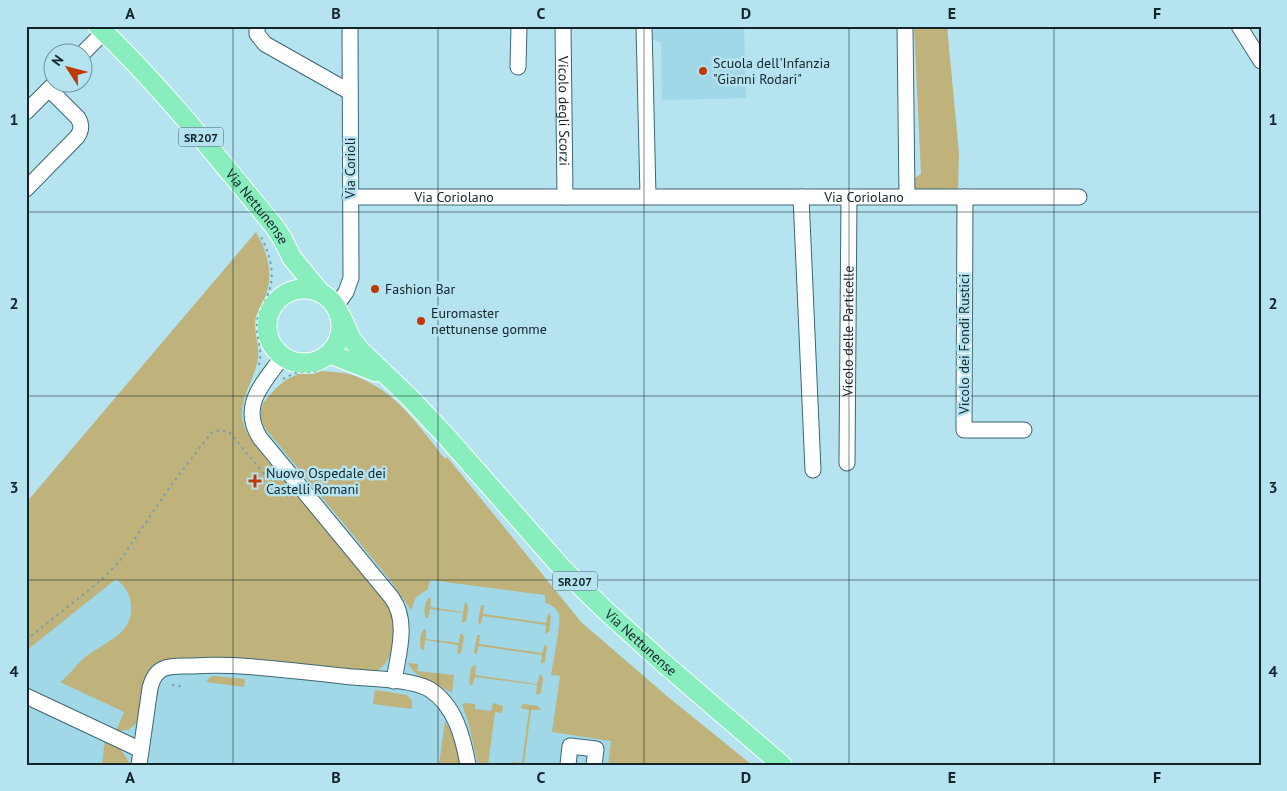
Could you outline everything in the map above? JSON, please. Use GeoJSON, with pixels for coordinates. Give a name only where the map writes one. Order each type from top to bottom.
{"type":"FeatureCollection","features":[{"type":"Feature","properties":{"kind":"main road","name":"Via Nettunense"},"geometry":{"type":"LineString","coordinates":[[101,29],[166,95],[274,226],[292,258],[320,292]]}},
{"type":"Feature","properties":{"kind":"main road","name":"Via Nettunense"},"geometry":{"type":"LineString","coordinates":[[289,292],[292,258]]}},
{"type":"Feature","properties":{"kind":"main road"},"geometry":{"type":"LineString","coordinates":[[320,292],[302,289],[289,292],[278,300],[271,310],[267,322],[268,335],[273,347],[282,357],[306,364],[319,361],[330,362],[340,337],[342,326],[338,311]]}},
{"type":"Feature","properties":{"kind":"main road","name":"SR207"},"geometry":{"type":"LineString","coordinates":[[320,292],[329,298],[338,311]]}},
{"type":"Feature","properties":{"kind":"main road","name":"Via Nettunense"},"geometry":{"type":"LineString","coordinates":[[338,311],[357,347],[451,441],[537,541],[589,595],[687,685],[782,765]]}},
{"type":"Feature","properties":{"kind":"main road","name":"Via Nettunense"},"geometry":{"type":"LineString","coordinates":[[330,362],[388,377]]}},
{"type":"Feature","properties":{"kind":"street"},"geometry":{"type":"LineString","coordinates":[[257,26],[257,34],[265,44],[350,92]]}},
{"type":"Feature","properties":{"kind":"street","name":"Via Corioli"},"geometry":{"type":"LineString","coordinates":[[338,311],[351,278],[350,26]]}},
{"type":"Feature","properties":{"kind":"street"},"geometry":{"type":"LineString","coordinates":[[518,67],[519,26]]}},
{"type":"Feature","properties":{"kind":"street","name":"Vicolo degli Scorzi"},"geometry":{"type":"LineString","coordinates":[[563,26],[565,197]]}},
{"type":"Feature","properties":{"kind":"street"},"geometry":{"type":"LineString","coordinates":[[644,26],[648,196]]}},
{"type":"Feature","properties":{"kind":"street"},"geometry":{"type":"LineString","coordinates":[[905,26],[907,197]]}},
{"type":"Feature","properties":{"kind":"street"},"geometry":{"type":"LineString","coordinates":[[1239,26],[1261,61]]}},
{"type":"Feature","properties":{"kind":"street"},"geometry":{"type":"LineString","coordinates":[[91,42],[101,29]]}},
{"type":"Feature","properties":{"kind":"street"},"geometry":{"type":"LineString","coordinates":[[26,112],[46,92]]}},
{"type":"Feature","properties":{"kind":"street"},"geometry":{"type":"LineString","coordinates":[[26,189],[77,137],[81,130],[81,122],[57,92]]}},
{"type":"Feature","properties":{"kind":"street","name":"Via Coriolano"},"geometry":{"type":"LineString","coordinates":[[350,197],[1079,197]]}},
{"type":"Feature","properties":{"kind":"street"},"geometry":{"type":"LineString","coordinates":[[801,197],[813,470]]}},
{"type":"Feature","properties":{"kind":"street","name":"Vicolo delle Particelle"},"geometry":{"type":"LineString","coordinates":[[848,197],[848,463]]}},
{"type":"Feature","properties":{"kind":"street","name":"Vicolo dei Fondi Rustici"},"geometry":{"type":"LineString","coordinates":[[965,197],[964,430],[1024,430]]}},
{"type":"Feature","properties":{"kind":"street"},"geometry":{"type":"LineString","coordinates":[[282,357],[252,403],[253,426],[260,438],[392,598],[397,607],[401,621],[394,681]]}},
{"type":"Feature","properties":{"kind":"street"},"geometry":{"type":"LineString","coordinates":[[26,696],[140,757],[151,684],[157,674],[166,668],[213,665],[246,666],[417,684],[434,692],[453,716],[460,732],[468,765]]}},
{"type":"Feature","properties":{"kind":"street"},"geometry":{"type":"LineString","coordinates":[[568,765],[570,746],[596,749],[594,765]]}},
{"type":"Feature","properties":{"kind":"path"},"geometry":{"type":"LineString","coordinates":[[258,231],[266,247],[272,271],[269,293],[261,308],[258,320],[260,360],[258,370]]}},
{"type":"Feature","properties":{"kind":"path"},"geometry":{"type":"LineString","coordinates":[[279,382],[297,372],[313,372],[330,362]]}},
{"type":"Feature","properties":{"kind":"path"},"geometry":{"type":"LineString","coordinates":[[26,640],[100,581],[114,567],[127,552],[172,484],[211,433],[220,430],[230,433],[268,480]]}},
{"type":"Feature","properties":{"kind":"path"},"geometry":{"type":"LineString","coordinates":[[172,685],[185,687]]}},
{"type":"Feature","properties":{"kind":"shaded area","name":"Scuola dell'Infanzia \"Gianni Rodari\""},"geometry":{"type":"Polygon","coordinates":[[[650,26],[744,26],[746,98],[662,100],[661,43],[650,38],[650,26]]]}},
{"type":"Feature","properties":{"kind":"shaded area"},"geometry":{"type":"Polygon","coordinates":[[[914,26],[947,26],[959,153],[958,190],[913,191],[912,180],[921,174],[914,26]]]}},
{"type":"Feature","properties":{"kind":"shaded area","name":"Nuovo Ospedale dei Castelli Romani"},"geometry":{"type":"Polygon","coordinates":[[[256,232],[265,248],[269,284],[266,296],[259,307],[255,319],[258,361],[246,393],[263,403],[286,380],[298,374],[314,374],[321,371],[354,375],[383,390],[403,408],[445,459],[447,457],[581,622],[668,697],[752,765],[26,765],[26,503],[256,232]]]}},
{"type":"Feature","properties":{"kind":"shaded area"},"geometry":{"type":"Polygon","coordinates":[[[256,232],[266,254],[269,278],[266,294],[256,318],[258,358],[242,406],[243,423],[247,432],[392,611],[393,646],[386,662],[373,673],[216,658],[145,683],[136,724],[128,730],[116,731],[124,712],[60,682],[89,654],[122,632],[130,616],[131,605],[128,594],[116,579],[26,651],[26,503],[256,232]]]}},
{"type":"Feature","properties":{"kind":"shaded area"},"geometry":{"type":"Polygon","coordinates":[[[321,371],[355,376],[370,383],[395,400],[416,422],[445,459],[447,457],[581,622],[668,697],[752,765],[608,765],[611,741],[552,732],[560,676],[551,675],[558,635],[559,615],[552,605],[545,603],[545,595],[430,580],[428,589],[416,597],[411,610],[391,581],[265,428],[261,420],[263,403],[276,388],[298,374],[314,374],[321,371]]]}},
{"type":"Feature","properties":{"kind":"shaded area"},"geometry":{"type":"Polygon","coordinates":[[[429,598],[431,598],[430,607],[463,612],[465,602],[467,603],[468,614],[466,621],[462,623],[463,613],[430,609],[428,618],[426,618],[425,607],[429,598]]]}},
{"type":"Feature","properties":{"kind":"shaded area"},"geometry":{"type":"Polygon","coordinates":[[[481,605],[484,605],[483,614],[546,623],[548,613],[551,617],[549,632],[545,634],[546,625],[483,616],[480,625],[478,622],[481,605]]]}},
{"type":"Feature","properties":{"kind":"shaded area"},"geometry":{"type":"Polygon","coordinates":[[[424,629],[426,629],[426,639],[459,643],[460,634],[462,634],[464,637],[461,653],[457,654],[458,645],[425,640],[424,650],[421,649],[420,639],[424,629]]]}},
{"type":"Feature","properties":{"kind":"shaded area"},"geometry":{"type":"Polygon","coordinates":[[[477,635],[480,635],[479,644],[542,653],[545,644],[547,647],[545,662],[541,664],[542,655],[479,646],[476,655],[474,652],[477,635]]]}},
{"type":"Feature","properties":{"kind":"shaded area"},"geometry":{"type":"Polygon","coordinates":[[[408,663],[418,664],[417,671],[454,675],[452,693],[421,677],[408,663]]]}},
{"type":"Feature","properties":{"kind":"shaded area"},"geometry":{"type":"Polygon","coordinates":[[[475,665],[475,675],[537,684],[540,674],[543,678],[541,693],[536,695],[537,685],[475,677],[472,686],[469,683],[471,668],[475,665]]]}},
{"type":"Feature","properties":{"kind":"shaded area"},"geometry":{"type":"Polygon","coordinates":[[[213,676],[245,679],[244,687],[206,682],[213,676]]]}},
{"type":"Feature","properties":{"kind":"shaded area"},"geometry":{"type":"Polygon","coordinates":[[[375,690],[407,695],[412,701],[412,709],[373,704],[375,690]]]}},
{"type":"Feature","properties":{"kind":"shaded area"},"geometry":{"type":"Polygon","coordinates":[[[465,703],[475,704],[475,709],[491,711],[493,703],[503,706],[502,713],[495,712],[488,765],[478,765],[468,721],[462,705],[465,703]]]}},
{"type":"Feature","properties":{"kind":"shaded area"},"geometry":{"type":"Polygon","coordinates":[[[523,704],[538,706],[541,710],[531,710],[524,763],[533,765],[513,765],[512,762],[522,763],[529,710],[520,708],[523,704]]]}},
{"type":"Feature","properties":{"kind":"shaded area"},"geometry":{"type":"Polygon","coordinates":[[[445,721],[458,743],[462,765],[439,765],[445,721]]]}},
{"type":"Feature","properties":{"kind":"shaded area"},"geometry":{"type":"Polygon","coordinates":[[[105,738],[120,749],[130,765],[102,765],[105,738]]]}},
{"type":"Feature","properties":{"kind":"place","name":"Scuola dell'Infanzia \"Gianni Rodari\""},"geometry":{"type":"Point","coordinates":[703,71]}},
{"type":"Feature","properties":{"kind":"place","name":"Fashion Bar"},"geometry":{"type":"Point","coordinates":[375,289]}},
{"type":"Feature","properties":{"kind":"place","name":"Euromaster nettunense gomme"},"geometry":{"type":"Point","coordinates":[421,321]}},
{"type":"Feature","properties":{"kind":"place","name":"Nuovo Ospedale dei Castelli Romani"},"geometry":{"type":"Point","coordinates":[255,481]}}]}
